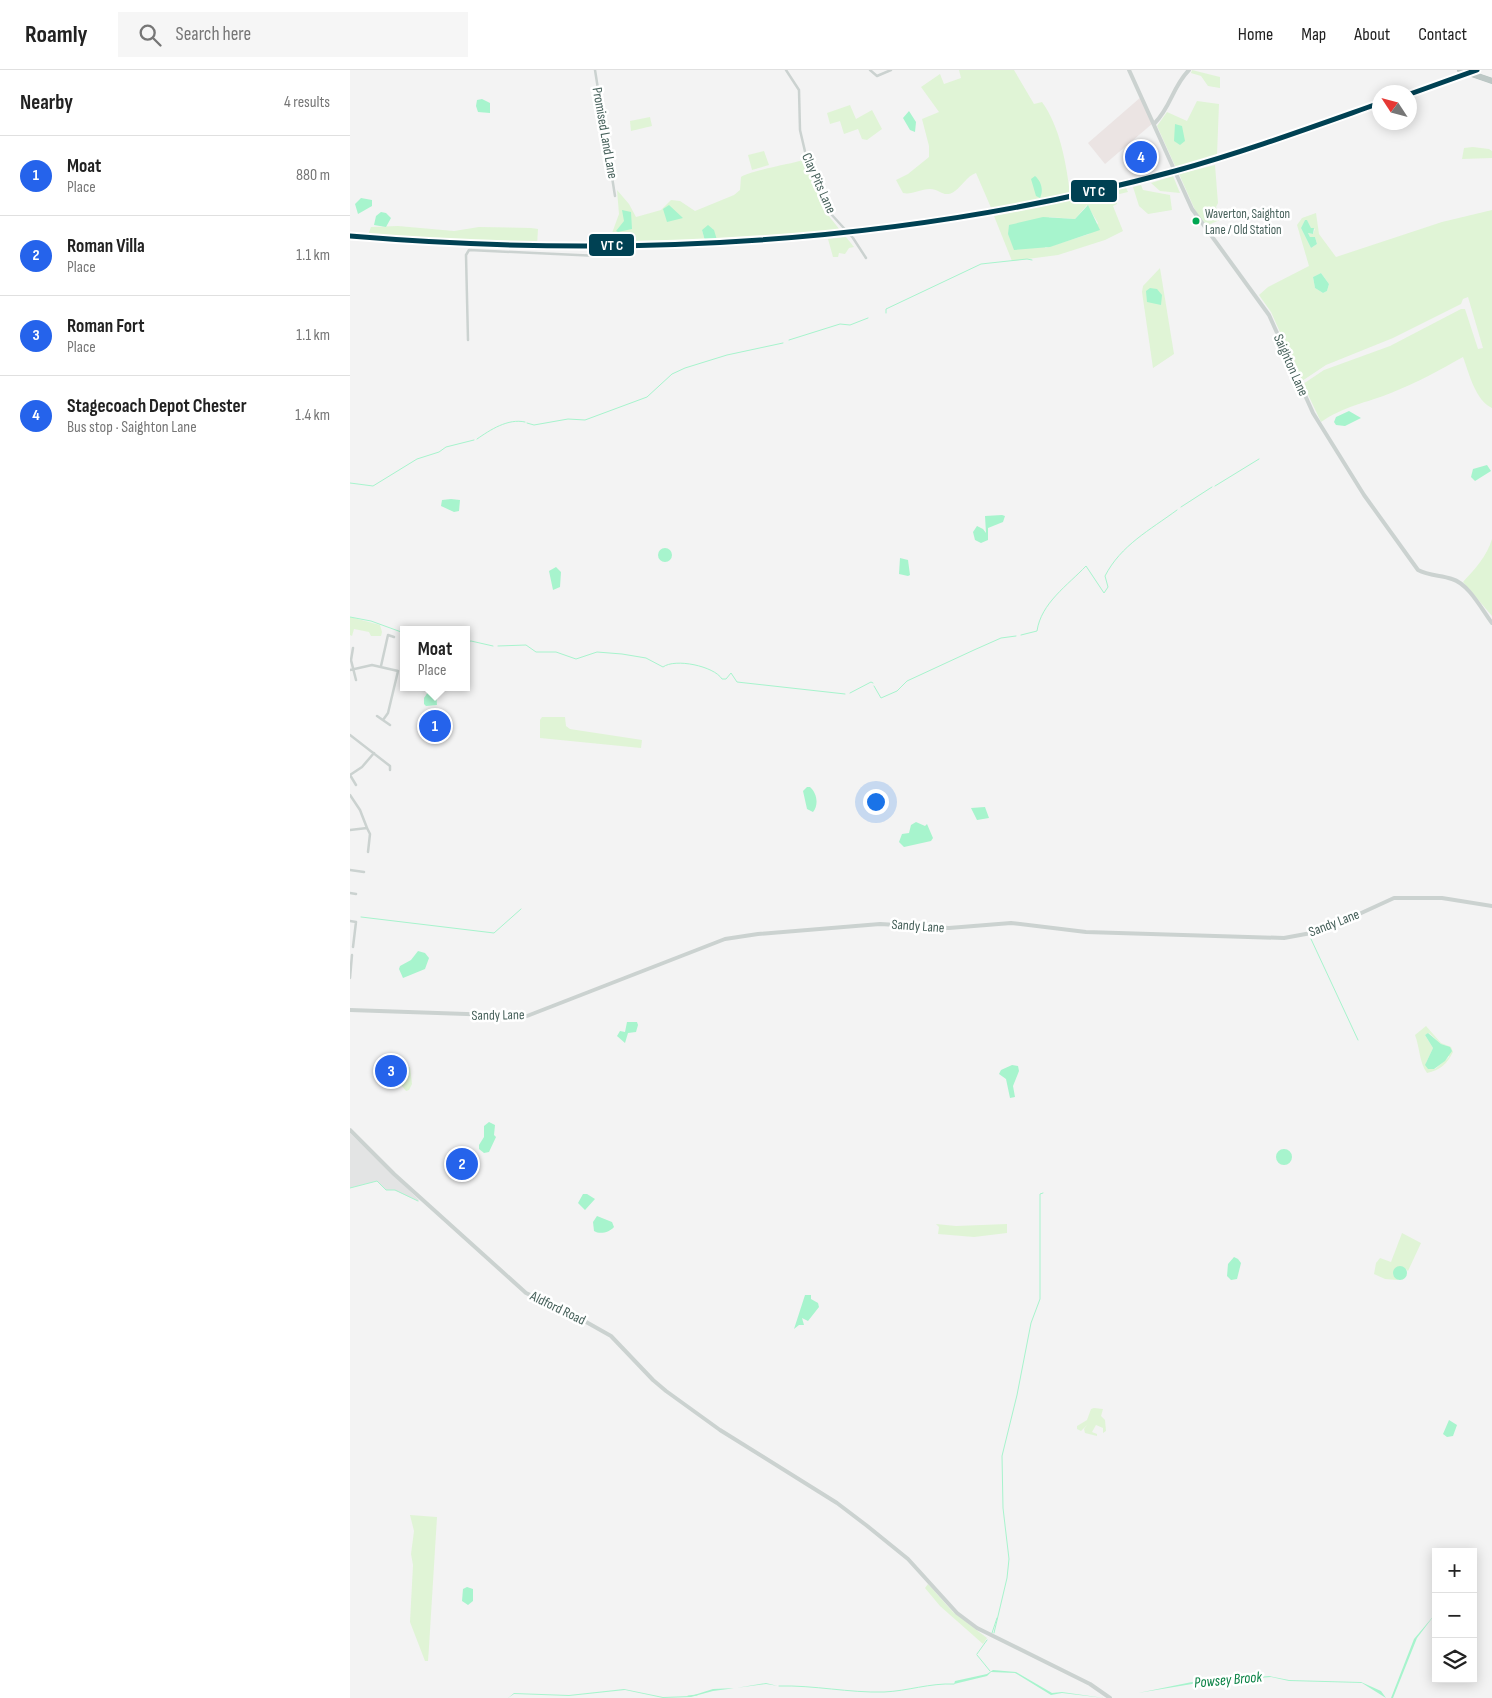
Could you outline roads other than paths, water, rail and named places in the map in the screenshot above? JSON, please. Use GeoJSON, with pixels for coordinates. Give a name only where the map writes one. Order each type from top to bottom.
{"type":"FeatureCollection","features":[{"type":"Feature","properties":{"kind":"highway"},"geometry":{"type":"LineString","coordinates":[[1462,71],[1492,81]]}},
{"type":"Feature","properties":{"kind":"street","name":"Promised Land Lane"},"geometry":{"type":"LineString","coordinates":[[595,70],[615,196]]}},
{"type":"Feature","properties":{"kind":"street","name":"Clay Pits Lane"},"geometry":{"type":"LineString","coordinates":[[786,70],[799,90],[800,130],[807,160],[825,191],[831,214],[853,238],[866,258]]}},
{"type":"Feature","properties":{"kind":"street"},"geometry":{"type":"LineString","coordinates":[[870,70],[877,76],[891,70]]}},
{"type":"Feature","properties":{"kind":"street","name":"Saighton Lane"},"geometry":{"type":"LineString","coordinates":[[1129,70],[1192,209],[1268,315],[1313,413],[1364,495],[1406,556],[1422,572],[1455,579],[1464,587],[1492,623]]}},
{"type":"Feature","properties":{"kind":"street"},"geometry":{"type":"LineString","coordinates":[[1154,124],[1170,104],[1177,84],[1189,70]]}},
{"type":"Feature","properties":{"kind":"street"},"geometry":{"type":"LineString","coordinates":[[468,340],[466,255],[469,250],[598,256],[602,252],[602,243]]}},
{"type":"Feature","properties":{"kind":"street"},"geometry":{"type":"LineString","coordinates":[[384,634],[394,637]]}},
{"type":"Feature","properties":{"kind":"street"},"geometry":{"type":"LineString","coordinates":[[381,666],[388,635]]}},
{"type":"Feature","properties":{"kind":"street"},"geometry":{"type":"LineString","coordinates":[[353,648],[352,670],[356,680]]}},
{"type":"Feature","properties":{"kind":"street"},"geometry":{"type":"LineString","coordinates":[[352,670],[372,665],[398,671],[388,712],[383,720]]}},
{"type":"Feature","properties":{"kind":"street"},"geometry":{"type":"LineString","coordinates":[[377,716],[390,725]]}},
{"type":"Feature","properties":{"kind":"street"},"geometry":{"type":"LineString","coordinates":[[350,735],[391,764],[390,770]]}},
{"type":"Feature","properties":{"kind":"street"},"geometry":{"type":"LineString","coordinates":[[356,785],[350,775],[362,767],[374,753]]}},
{"type":"Feature","properties":{"kind":"street"},"geometry":{"type":"LineString","coordinates":[[350,795],[360,810],[370,834],[368,852]]}},
{"type":"Feature","properties":{"kind":"street"},"geometry":{"type":"LineString","coordinates":[[350,830],[367,828]]}},
{"type":"Feature","properties":{"kind":"street"},"geometry":{"type":"LineString","coordinates":[[350,870],[364,872]]}},
{"type":"Feature","properties":{"kind":"street"},"geometry":{"type":"LineString","coordinates":[[353,893],[354,888]]}},
{"type":"Feature","properties":{"kind":"street","name":"Sandy Lane"},"geometry":{"type":"LineString","coordinates":[[350,1010],[527,1016],[725,939],[768,933],[880,924],[950,928],[1011,923],[1086,932],[1284,938],[1322,931],[1394,898],[1442,898],[1492,906]]}},
{"type":"Feature","properties":{"kind":"street"},"geometry":{"type":"LineString","coordinates":[[350,921],[356,920],[353,947]]}},
{"type":"Feature","properties":{"kind":"street"},"geometry":{"type":"LineString","coordinates":[[350,976],[352,955]]}},
{"type":"Feature","properties":{"kind":"street","name":"Aldford Road"},"geometry":{"type":"LineString","coordinates":[[350,1130],[400,1180],[526,1294],[572,1314],[611,1336],[653,1380],[728,1435],[829,1498],[866,1525],[908,1559],[956,1613],[977,1628],[1090,1684],[1110,1698]]}},
{"type":"Feature","properties":{"kind":"water"},"geometry":{"type":"Polygon","coordinates":[[[482,99],[490,103],[490,113],[478,112],[477,100],[482,99]]]}},
{"type":"Feature","properties":{"kind":"water"},"geometry":{"type":"Polygon","coordinates":[[[909,111],[916,122],[915,132],[910,130],[903,118],[909,111]]]}},
{"type":"Feature","properties":{"kind":"water"},"geometry":{"type":"Polygon","coordinates":[[[1175,124],[1182,126],[1185,141],[1180,145],[1174,141],[1175,124]]]}},
{"type":"Feature","properties":{"kind":"water"},"geometry":{"type":"Polygon","coordinates":[[[1035,176],[1041,186],[1040,198],[1036,196],[1031,179],[1035,176]]]}},
{"type":"Feature","properties":{"kind":"water"},"geometry":{"type":"Polygon","coordinates":[[[361,198],[372,200],[372,206],[358,214],[355,204],[361,198]]]}},
{"type":"Feature","properties":{"kind":"water"},"geometry":{"type":"Polygon","coordinates":[[[669,205],[683,218],[667,222],[663,209],[669,205]]]}},
{"type":"Feature","properties":{"kind":"water"},"geometry":{"type":"Polygon","coordinates":[[[1088,205],[1100,230],[1050,247],[1014,250],[1008,234],[1009,225],[1043,217],[1075,219],[1088,205]]]}},
{"type":"Feature","properties":{"kind":"water"},"geometry":{"type":"Polygon","coordinates":[[[622,210],[631,212],[632,229],[618,232],[616,231],[624,221],[622,210]]]}},
{"type":"Feature","properties":{"kind":"water"},"geometry":{"type":"Polygon","coordinates":[[[381,212],[386,213],[391,218],[386,227],[374,225],[376,216],[381,212]]]}},
{"type":"Feature","properties":{"kind":"water"},"geometry":{"type":"Polygon","coordinates":[[[1305,220],[1307,220],[1311,228],[1314,228],[1313,234],[1308,233],[1310,237],[1315,237],[1317,244],[1311,248],[1301,228],[1305,220]]]}},
{"type":"Feature","properties":{"kind":"water"},"geometry":{"type":"Polygon","coordinates":[[[708,225],[714,230],[717,240],[705,241],[702,230],[708,225]]]}},
{"type":"Feature","properties":{"kind":"water"},"geometry":{"type":"Polygon","coordinates":[[[1321,273],[1329,284],[1327,291],[1323,293],[1315,288],[1313,277],[1321,273]]]}},
{"type":"Feature","properties":{"kind":"water"},"geometry":{"type":"Polygon","coordinates":[[[1150,288],[1157,289],[1162,295],[1161,305],[1147,302],[1146,291],[1150,288]]]}},
{"type":"Feature","properties":{"kind":"water"},"geometry":{"type":"Polygon","coordinates":[[[1349,411],[1361,418],[1345,426],[1336,425],[1334,422],[1336,417],[1349,411]]]}},
{"type":"Feature","properties":{"kind":"water"},"geometry":{"type":"Polygon","coordinates":[[[1487,465],[1491,471],[1475,481],[1471,477],[1473,469],[1487,465]]]}},
{"type":"Feature","properties":{"kind":"water"},"geometry":{"type":"Polygon","coordinates":[[[442,500],[460,500],[459,511],[454,512],[441,506],[442,500]]]}},
{"type":"Feature","properties":{"kind":"water"},"geometry":{"type":"Polygon","coordinates":[[[985,516],[1005,516],[1003,522],[988,528],[988,540],[981,543],[975,540],[973,532],[977,526],[986,533],[985,516]]]}},
{"type":"Feature","properties":{"kind":"water"},"geometry":{"type":"Polygon","coordinates":[[[662,548],[668,548],[672,555],[668,562],[662,562],[658,558],[658,552],[662,548]]]}},
{"type":"Feature","properties":{"kind":"water"},"geometry":{"type":"Polygon","coordinates":[[[900,558],[908,560],[910,575],[899,574],[900,558]]]}},
{"type":"Feature","properties":{"kind":"water"},"geometry":{"type":"Polygon","coordinates":[[[556,567],[561,572],[560,587],[553,590],[549,571],[556,567]]]}},
{"type":"Feature","properties":{"kind":"water"},"geometry":{"type":"Polygon","coordinates":[[[428,692],[436,692],[437,705],[426,706],[424,704],[424,698],[428,692]]]}},
{"type":"Feature","properties":{"kind":"water"},"geometry":{"type":"Polygon","coordinates":[[[810,787],[816,796],[817,803],[813,812],[807,809],[803,791],[810,787]]]}},
{"type":"Feature","properties":{"kind":"water"},"geometry":{"type":"Polygon","coordinates":[[[985,807],[989,818],[977,820],[971,808],[985,807]]]}},
{"type":"Feature","properties":{"kind":"water"},"geometry":{"type":"Polygon","coordinates":[[[916,822],[925,826],[927,824],[933,838],[931,841],[904,847],[899,842],[902,834],[909,833],[911,825],[916,822]]]}},
{"type":"Feature","properties":{"kind":"water"},"geometry":{"type":"Polygon","coordinates":[[[418,951],[425,953],[429,958],[425,969],[403,978],[399,969],[400,966],[411,960],[418,951]]]}},
{"type":"Feature","properties":{"kind":"water"},"geometry":{"type":"Polygon","coordinates":[[[627,1022],[637,1022],[638,1025],[636,1032],[628,1033],[625,1043],[617,1036],[620,1031],[625,1032],[627,1022]]]}},
{"type":"Feature","properties":{"kind":"water"},"geometry":{"type":"Polygon","coordinates":[[[1428,1033],[1441,1044],[1450,1047],[1452,1051],[1445,1061],[1434,1069],[1428,1069],[1425,1065],[1433,1048],[1425,1035],[1428,1033]]]}},
{"type":"Feature","properties":{"kind":"water"},"geometry":{"type":"Polygon","coordinates":[[[1012,1065],[1018,1066],[1019,1071],[1013,1086],[1015,1097],[1010,1098],[1006,1079],[999,1074],[1001,1070],[1012,1065]]]}},
{"type":"Feature","properties":{"kind":"water"},"geometry":{"type":"Polygon","coordinates":[[[489,1122],[495,1125],[494,1135],[496,1137],[489,1152],[484,1153],[479,1149],[479,1145],[484,1137],[484,1126],[489,1122]]]}},
{"type":"Feature","properties":{"kind":"water"},"geometry":{"type":"Polygon","coordinates":[[[1281,1149],[1287,1149],[1292,1154],[1290,1163],[1281,1165],[1276,1160],[1276,1154],[1281,1149]]]}},
{"type":"Feature","properties":{"kind":"water"},"geometry":{"type":"Polygon","coordinates":[[[583,1194],[587,1194],[595,1199],[585,1210],[578,1203],[583,1194]]]}},
{"type":"Feature","properties":{"kind":"water"},"geometry":{"type":"Polygon","coordinates":[[[597,1216],[612,1222],[614,1227],[605,1232],[599,1233],[594,1231],[593,1222],[597,1216]]]}},
{"type":"Feature","properties":{"kind":"water"},"geometry":{"type":"Polygon","coordinates":[[[1234,1257],[1241,1263],[1237,1279],[1231,1280],[1227,1276],[1228,1264],[1234,1257]]]}},
{"type":"Feature","properties":{"kind":"water"},"geometry":{"type":"Polygon","coordinates":[[[1397,1266],[1403,1266],[1407,1273],[1403,1280],[1397,1280],[1393,1276],[1393,1270],[1397,1266]]]}},
{"type":"Feature","properties":{"kind":"water"},"geometry":{"type":"Polygon","coordinates":[[[805,1295],[811,1295],[811,1299],[818,1303],[819,1307],[808,1321],[802,1318],[804,1325],[799,1325],[794,1329],[805,1295]]]}},
{"type":"Feature","properties":{"kind":"water"},"geometry":{"type":"Polygon","coordinates":[[[1449,1420],[1457,1425],[1453,1436],[1447,1437],[1443,1434],[1449,1420]]]}},
{"type":"Feature","properties":{"kind":"water"},"geometry":{"type":"Polygon","coordinates":[[[467,1587],[473,1589],[473,1601],[468,1605],[462,1601],[463,1589],[467,1587]]]}},
{"type":"Feature","properties":{"kind":"water"},"geometry":{"type":"Polygon","coordinates":[[[1432,1618],[1417,1638],[1393,1698],[1391,1698],[1414,1639],[1432,1618]]]}},
{"type":"Feature","properties":{"kind":"water"},"geometry":{"type":"Polygon","coordinates":[[[993,1670],[1016,1672],[1052,1693],[1062,1692],[1104,1698],[1062,1693],[1051,1695],[1015,1673],[991,1672],[987,1676],[954,1684],[955,1681],[987,1674],[993,1670]]]}},
{"type":"Feature","properties":{"kind":"water","name":"Powsey Brook"},"geometry":{"type":"Polygon","coordinates":[[[1269,1676],[1289,1680],[1361,1682],[1381,1691],[1386,1698],[1362,1683],[1289,1681],[1271,1677],[1198,1683],[1138,1693],[1192,1682],[1269,1676]]]}},
{"type":"Feature","properties":{"kind":"water"},"geometry":{"type":"Polygon","coordinates":[[[766,1683],[778,1686],[766,1684],[737,1688],[766,1683]]]}},
{"type":"Feature","properties":{"kind":"water"},"geometry":{"type":"Polygon","coordinates":[[[736,1688],[713,1691],[691,1697],[663,1698],[625,1690],[569,1696],[514,1694],[508,1698],[514,1693],[569,1695],[624,1689],[663,1697],[691,1696],[713,1689],[736,1688]]]}},
{"type":"Feature","properties":{"kind":"waterway"},"geometry":{"type":"LineString","coordinates":[[886,313],[886,309],[981,264],[1032,260]]}},
{"type":"Feature","properties":{"kind":"waterway"},"geometry":{"type":"LineString","coordinates":[[789,340],[840,324],[850,325],[868,318]]}},
{"type":"Feature","properties":{"kind":"waterway"},"geometry":{"type":"LineString","coordinates":[[527,423],[534,425],[568,419],[585,420],[647,397],[672,374],[685,368],[727,355],[783,343]]}},
{"type":"Feature","properties":{"kind":"waterway"},"geometry":{"type":"LineString","coordinates":[[477,439],[506,423],[525,422]]}},
{"type":"Feature","properties":{"kind":"waterway"},"geometry":{"type":"LineString","coordinates":[[350,483],[373,486],[417,459],[439,452],[446,447],[474,440]]}},
{"type":"Feature","properties":{"kind":"waterway"},"geometry":{"type":"LineString","coordinates":[[1215,486],[1259,459]]}},
{"type":"Feature","properties":{"kind":"waterway"},"geometry":{"type":"LineString","coordinates":[[1181,507],[1212,487]]}},
{"type":"Feature","properties":{"kind":"waterway"},"geometry":{"type":"LineString","coordinates":[[1021,635],[1037,631],[1044,612],[1056,595],[1086,566],[1104,593],[1108,587],[1105,576],[1119,555],[1137,539],[1177,510]]}},
{"type":"Feature","properties":{"kind":"waterway"},"geometry":{"type":"LineString","coordinates":[[350,617],[371,621],[400,632]]}},
{"type":"Feature","properties":{"kind":"waterway"},"geometry":{"type":"LineString","coordinates":[[874,686],[881,698],[897,691],[907,681],[974,650],[1001,638],[1016,636]]}},
{"type":"Feature","properties":{"kind":"waterway"},"geometry":{"type":"LineString","coordinates":[[470,641],[493,646]]}},
{"type":"Feature","properties":{"kind":"waterway"},"geometry":{"type":"LineString","coordinates":[[498,646],[526,645],[536,652],[556,652],[576,659],[597,652],[622,654],[646,658],[663,667],[676,663],[703,667],[718,674],[722,679],[726,679],[731,673],[737,682],[845,694]]}},
{"type":"Feature","properties":{"kind":"waterway"},"geometry":{"type":"LineString","coordinates":[[850,693],[871,682],[873,683]]}},
{"type":"Feature","properties":{"kind":"waterway"},"geometry":{"type":"LineString","coordinates":[[361,917],[494,933],[521,909]]}},
{"type":"Feature","properties":{"kind":"waterway"},"geometry":{"type":"LineString","coordinates":[[1311,939],[1358,1040]]}},
{"type":"Feature","properties":{"kind":"waterway"},"geometry":{"type":"LineString","coordinates":[[350,1188],[377,1181],[386,1190],[395,1190],[418,1201]]}},
{"type":"Feature","properties":{"kind":"waterway"},"geometry":{"type":"LineString","coordinates":[[994,1633],[1007,1578],[1009,1559],[1003,1508],[1002,1456],[1017,1395],[1031,1323],[1040,1299],[1040,1194],[1043,1193]]}},
{"type":"Feature","properties":{"kind":"waterway"},"geometry":{"type":"LineString","coordinates":[[992,1633],[997,1618]]}},
{"type":"Feature","properties":{"kind":"waterway"},"geometry":{"type":"LineString","coordinates":[[977,1654],[987,1640]]}},
{"type":"Feature","properties":{"kind":"waterway"},"geometry":{"type":"LineString","coordinates":[[977,1655],[990,1671]]}},
{"type":"Feature","properties":{"kind":"waterway"},"geometry":{"type":"LineString","coordinates":[[779,1686],[884,1692],[954,1684]]}},
{"type":"Feature","properties":{"kind":"waterway"},"geometry":{"type":"LineString","coordinates":[[688,1696],[697,1695]]}},
{"type":"Feature","properties":{"kind":"place","name":"Stagecoach Depot Chester"},"geometry":{"type":"Point","coordinates":[1141,157]}},
{"type":"Feature","properties":{"kind":"place","name":"Waverton, Saighton Lane / Old Station"},"geometry":{"type":"Point","coordinates":[1196,221]}},
{"type":"Feature","properties":{"kind":"place","name":"Moat"},"geometry":{"type":"Point","coordinates":[435,726]}},
{"type":"Feature","properties":{"kind":"place","name":"Roman Fort"},"geometry":{"type":"Point","coordinates":[391,1071]}},
{"type":"Feature","properties":{"kind":"place","name":"Roman Villa"},"geometry":{"type":"Point","coordinates":[462,1164]}}]}
